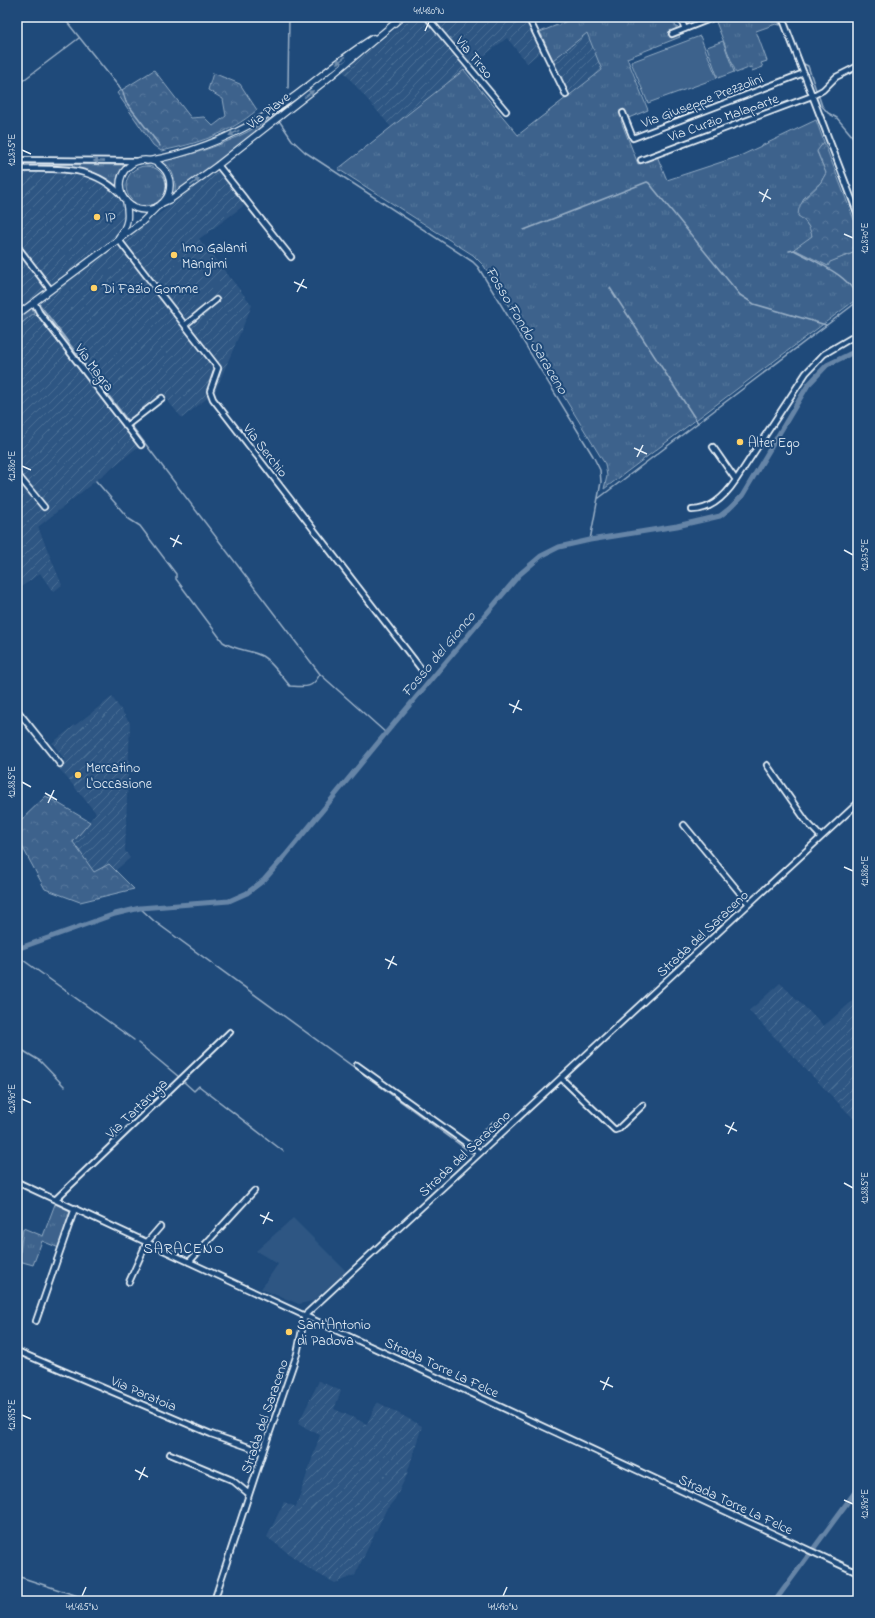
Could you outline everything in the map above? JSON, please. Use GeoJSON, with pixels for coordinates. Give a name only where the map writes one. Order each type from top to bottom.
{"type":"FeatureCollection","features":[{"type":"Feature","properties":{"kind":"main road","name":"Via Piave"},"geometry":{"type":"LineString","coordinates":[[162,203],[171,199],[218,165],[342,68],[402,17]]}},
{"type":"Feature","properties":{"kind":"main road","name":"Via Piave"},"geometry":{"type":"LineString","coordinates":[[147,160],[173,156],[197,149],[241,130],[285,102],[360,46],[385,30]]}},
{"type":"Feature","properties":{"kind":"main road"},"geometry":{"type":"LineString","coordinates":[[17,314],[142,222],[162,203],[167,196],[169,189],[168,177],[161,167],[155,162],[147,160],[138,161],[126,170],[122,176],[120,184],[129,218],[128,224],[118,239]]}},
{"type":"Feature","properties":{"kind":"main road"},"geometry":{"type":"LineString","coordinates":[[125,200],[131,206],[144,210],[157,207]]}},
{"type":"Feature","properties":{"kind":"street","name":"Via Tirso"},"geometry":{"type":"LineString","coordinates":[[427,17],[506,112]]}},
{"type":"Feature","properties":{"kind":"street"},"geometry":{"type":"LineString","coordinates":[[528,17],[566,95]]}},
{"type":"Feature","properties":{"kind":"street"},"geometry":{"type":"LineString","coordinates":[[680,17],[685,29]]}},
{"type":"Feature","properties":{"kind":"street"},"geometry":{"type":"LineString","coordinates":[[672,34],[715,17]]}},
{"type":"Feature","properties":{"kind":"street"},"geometry":{"type":"LineString","coordinates":[[782,17],[858,215]]}},
{"type":"Feature","properties":{"kind":"street","name":"Via Curzio Malaparte"},"geometry":{"type":"LineString","coordinates":[[641,160],[812,96],[823,90],[836,77],[858,66]]}},
{"type":"Feature","properties":{"kind":"street","name":"Via Giuseppe Prezzolini"},"geometry":{"type":"LineString","coordinates":[[623,113],[633,138],[804,73]]}},
{"type":"Feature","properties":{"kind":"street"},"geometry":{"type":"LineString","coordinates":[[17,160],[138,161]]}},
{"type":"Feature","properties":{"kind":"street"},"geometry":{"type":"LineString","coordinates":[[218,165],[291,257]]}},
{"type":"Feature","properties":{"kind":"street"},"geometry":{"type":"LineString","coordinates":[[17,169],[63,169],[84,172],[106,182],[125,200]]}},
{"type":"Feature","properties":{"kind":"street","name":"Via Serchio"},"geometry":{"type":"LineString","coordinates":[[118,239],[218,368],[210,391],[213,399],[422,670]]}},
{"type":"Feature","properties":{"kind":"street"},"geometry":{"type":"LineString","coordinates":[[17,246],[50,289]]}},
{"type":"Feature","properties":{"kind":"street"},"geometry":{"type":"LineString","coordinates":[[185,325],[216,300]]}},
{"type":"Feature","properties":{"kind":"street","name":"Via Magra"},"geometry":{"type":"LineString","coordinates":[[34,302],[39,312],[141,445]]}},
{"type":"Feature","properties":{"kind":"street"},"geometry":{"type":"LineString","coordinates":[[692,510],[704,508],[713,504],[725,494],[736,480],[806,373],[822,356],[858,334]]}},
{"type":"Feature","properties":{"kind":"street"},"geometry":{"type":"LineString","coordinates":[[126,426],[162,398]]}},
{"type":"Feature","properties":{"kind":"street"},"geometry":{"type":"LineString","coordinates":[[713,447],[736,480]]}},
{"type":"Feature","properties":{"kind":"street"},"geometry":{"type":"LineString","coordinates":[[17,474],[44,508]]}},
{"type":"Feature","properties":{"kind":"street"},"geometry":{"type":"LineString","coordinates":[[17,710],[60,764]]}},
{"type":"Feature","properties":{"kind":"street"},"geometry":{"type":"LineString","coordinates":[[767,765],[808,825],[821,837]]}},
{"type":"Feature","properties":{"kind":"street","name":"Strada del Saraceno"},"geometry":{"type":"LineString","coordinates":[[214,1601],[297,1354],[305,1315],[858,803]]}},
{"type":"Feature","properties":{"kind":"street"},"geometry":{"type":"LineString","coordinates":[[684,825],[749,904]]}},
{"type":"Feature","properties":{"kind":"street","name":"Via Tartaruga"},"geometry":{"type":"LineString","coordinates":[[56,1199],[230,1032]]}},
{"type":"Feature","properties":{"kind":"street"},"geometry":{"type":"LineString","coordinates":[[357,1065],[480,1153]]}},
{"type":"Feature","properties":{"kind":"street"},"geometry":{"type":"LineString","coordinates":[[561,1078],[615,1130],[618,1129],[643,1105]]}},
{"type":"Feature","properties":{"kind":"street"},"geometry":{"type":"LineString","coordinates":[[472,1147],[494,1125]]}},
{"type":"Feature","properties":{"kind":"street","name":"Strada Torre La Felce"},"geometry":{"type":"LineString","coordinates":[[17,1182],[858,1573]]}},
{"type":"Feature","properties":{"kind":"street"},"geometry":{"type":"LineString","coordinates":[[189,1262],[254,1191]]}},
{"type":"Feature","properties":{"kind":"street"},"geometry":{"type":"LineString","coordinates":[[36,1321],[75,1208]]}},
{"type":"Feature","properties":{"kind":"street"},"geometry":{"type":"LineString","coordinates":[[129,1282],[147,1242],[160,1227]]}},
{"type":"Feature","properties":{"kind":"street","name":"Via Paratoia"},"geometry":{"type":"LineString","coordinates":[[17,1351],[211,1434],[263,1452]]}},
{"type":"Feature","properties":{"kind":"street"},"geometry":{"type":"LineString","coordinates":[[170,1454],[232,1480],[249,1494]]}},
{"type":"Feature","properties":{"kind":"shaded area"},"geometry":{"type":"Polygon","coordinates":[[[411,17],[533,17],[547,47],[527,63],[507,38],[391,127],[343,71],[411,17]]]}},
{"type":"Feature","properties":{"kind":"shaded area"},"geometry":{"type":"Polygon","coordinates":[[[587,33],[602,70],[570,94],[553,60],[587,33]]]}},
{"type":"Feature","properties":{"kind":"shaded area"},"geometry":{"type":"Polygon","coordinates":[[[219,169],[246,204],[199,239],[252,305],[215,392],[182,418],[161,393],[123,424],[139,446],[38,527],[62,585],[53,592],[40,573],[17,590],[17,172],[76,173],[104,184],[117,196],[124,208],[123,226],[118,232],[125,239],[219,169]]]}},
{"type":"Feature","properties":{"kind":"shaded area"},"geometry":{"type":"Polygon","coordinates":[[[112,697],[130,723],[125,851],[130,858],[116,870],[109,864],[94,873],[73,842],[96,813],[57,766],[65,760],[52,743],[112,697]]]}},
{"type":"Feature","properties":{"kind":"shaded area"},"geometry":{"type":"Polygon","coordinates":[[[780,983],[824,1026],[858,996],[858,1123],[749,1011],[780,983]]]}},
{"type":"Feature","properties":{"kind":"shaded area"},"geometry":{"type":"Polygon","coordinates":[[[293,1218],[346,1271],[313,1301],[299,1304],[261,1289],[278,1264],[256,1251],[293,1218]]]}},
{"type":"Feature","properties":{"kind":"shaded area"},"geometry":{"type":"Polygon","coordinates":[[[319,1381],[341,1391],[334,1409],[367,1424],[377,1402],[422,1426],[406,1477],[395,1499],[386,1510],[355,1575],[335,1583],[309,1569],[267,1537],[284,1502],[296,1507],[320,1435],[298,1424],[319,1381]]]}},
{"type":"Feature","properties":{"kind":"green space"},"geometry":{"type":"Polygon","coordinates":[[[577,17],[672,17],[680,37],[627,58],[648,110],[621,121],[638,164],[657,156],[667,180],[740,156],[816,120],[824,142],[817,152],[826,173],[821,182],[803,199],[803,219],[829,262],[858,251],[858,298],[604,489],[607,476],[605,464],[484,266],[473,255],[338,169],[464,70],[518,135],[602,70],[587,33],[553,60],[540,32],[577,17]]]}},
{"type":"Feature","properties":{"kind":"green space"},"geometry":{"type":"Polygon","coordinates":[[[728,17],[779,17],[782,24],[776,24],[756,31],[767,61],[761,63],[763,67],[752,71],[751,67],[736,73],[716,22],[728,17]]]}},
{"type":"Feature","properties":{"kind":"green space"},"geometry":{"type":"Polygon","coordinates":[[[700,36],[717,78],[648,103],[631,62],[700,36]]]}},
{"type":"Feature","properties":{"kind":"green space"},"geometry":{"type":"Polygon","coordinates":[[[723,41],[734,72],[718,78],[707,47],[723,41]]]}},
{"type":"Feature","properties":{"kind":"green space"},"geometry":{"type":"Polygon","coordinates":[[[335,68],[336,70],[175,194],[174,176],[170,168],[163,161],[213,147],[260,125],[308,91],[335,68]]]}},
{"type":"Feature","properties":{"kind":"green space"},"geometry":{"type":"Polygon","coordinates":[[[154,70],[191,118],[204,117],[213,126],[226,116],[223,99],[208,90],[213,73],[240,84],[257,110],[224,132],[187,145],[161,151],[153,145],[117,93],[154,70]]]}},
{"type":"Feature","properties":{"kind":"green space"},"geometry":{"type":"Polygon","coordinates":[[[824,142],[858,230],[858,251],[830,262],[828,266],[794,249],[812,236],[807,224],[798,216],[800,205],[821,182],[826,173],[817,151],[824,142]]]}},
{"type":"Feature","properties":{"kind":"green space"},"geometry":{"type":"Polygon","coordinates":[[[17,164],[125,165],[118,175],[116,186],[93,172],[81,169],[57,166],[17,166],[17,164]]]}},
{"type":"Feature","properties":{"kind":"green space"},"geometry":{"type":"Polygon","coordinates":[[[146,166],[154,168],[160,172],[164,178],[166,186],[164,194],[160,200],[154,204],[146,206],[138,204],[132,200],[128,194],[126,186],[128,178],[132,172],[138,168],[146,166]]]}},
{"type":"Feature","properties":{"kind":"green space"},"geometry":{"type":"Polygon","coordinates":[[[32,308],[34,313],[17,327],[17,319],[32,308]]]}},
{"type":"Feature","properties":{"kind":"green space"},"geometry":{"type":"Polygon","coordinates":[[[46,796],[90,822],[73,842],[94,872],[109,864],[134,889],[80,902],[45,889],[17,837],[17,824],[46,796]]]}},
{"type":"Feature","properties":{"kind":"green space"},"geometry":{"type":"Polygon","coordinates":[[[55,1204],[72,1212],[59,1248],[42,1241],[33,1265],[19,1261],[23,1228],[43,1236],[55,1204]]]}},
{"type":"Feature","properties":{"kind":"waterway"},"geometry":{"type":"LineString","coordinates":[[63,17],[123,92],[126,102],[160,146]]}},
{"type":"Feature","properties":{"kind":"waterway","name":"Fosso Fondo Saraceno"},"geometry":{"type":"LineString","coordinates":[[288,88],[289,17]]}},
{"type":"Feature","properties":{"kind":"waterway"},"geometry":{"type":"LineString","coordinates":[[777,17],[780,25]]}},
{"type":"Feature","properties":{"kind":"waterway"},"geometry":{"type":"LineString","coordinates":[[17,85],[79,38]]}},
{"type":"Feature","properties":{"kind":"waterway"},"geometry":{"type":"LineString","coordinates":[[804,64],[808,66],[816,90]]}},
{"type":"Feature","properties":{"kind":"waterway"},"geometry":{"type":"LineString","coordinates":[[819,97],[822,106],[828,113],[837,118],[858,143]]}},
{"type":"Feature","properties":{"kind":"waterway","name":"Fosso Fondo Saraceno"},"geometry":{"type":"LineString","coordinates":[[280,122],[292,140],[305,152],[473,262],[478,267],[593,456],[600,470],[601,482],[590,540]]}},
{"type":"Feature","properties":{"kind":"waterway"},"geometry":{"type":"LineString","coordinates":[[524,230],[647,182],[740,295],[754,304],[826,325]]}},
{"type":"Feature","properties":{"kind":"waterway"},"geometry":{"type":"LineString","coordinates":[[789,251],[794,250],[822,265],[850,285],[855,293],[857,302],[852,333]]}},
{"type":"Feature","properties":{"kind":"waterway"},"geometry":{"type":"LineString","coordinates":[[610,288],[698,423]]}},
{"type":"Feature","properties":{"kind":"waterway"},"geometry":{"type":"LineString","coordinates":[[599,498],[857,302]]}},
{"type":"Feature","properties":{"kind":"waterway"},"geometry":{"type":"LineString","coordinates":[[40,305],[320,674],[386,733]]}},
{"type":"Feature","properties":{"kind":"waterway"},"geometry":{"type":"LineString","coordinates":[[853,338],[855,351]]}},
{"type":"Feature","properties":{"kind":"waterway","name":"Fosso del Gionco"},"geometry":{"type":"LineString","coordinates":[[17,949],[115,914],[140,908],[229,901],[247,893],[264,880],[285,856],[520,574],[541,556],[559,547],[590,540],[677,526],[720,516],[742,496],[808,385],[827,365],[858,350]]}},
{"type":"Feature","properties":{"kind":"waterway"},"geometry":{"type":"LineString","coordinates":[[96,481],[129,519],[140,526],[176,574],[176,579],[223,642],[266,658],[290,686],[300,687],[311,685],[320,674]]}},
{"type":"Feature","properties":{"kind":"waterway"},"geometry":{"type":"LineString","coordinates":[[140,908],[154,921],[474,1155]]}},
{"type":"Feature","properties":{"kind":"waterway"},"geometry":{"type":"LineString","coordinates":[[17,961],[23,960],[134,1040]]}},
{"type":"Feature","properties":{"kind":"waterway"},"geometry":{"type":"LineString","coordinates":[[138,1043],[179,1077]]}},
{"type":"Feature","properties":{"kind":"waterway"},"geometry":{"type":"LineString","coordinates":[[17,1047],[40,1061],[65,1087]]}},
{"type":"Feature","properties":{"kind":"waterway"},"geometry":{"type":"LineString","coordinates":[[184,1082],[194,1091],[199,1086],[283,1151]]}},
{"type":"Feature","properties":{"kind":"waterway"},"geometry":{"type":"LineString","coordinates":[[775,1601],[858,1488]]}},
{"type":"Feature","properties":{"kind":"waterway"},"geometry":{"type":"LineString","coordinates":[[17,1576],[93,1601]]}},
{"type":"Feature","properties":{"kind":"place","name":"IP"},"geometry":{"type":"Point","coordinates":[97,217]}},
{"type":"Feature","properties":{"kind":"place","name":"Imo Galanti Mangimi"},"geometry":{"type":"Point","coordinates":[174,255]}},
{"type":"Feature","properties":{"kind":"place","name":"Di Fazio Gomme"},"geometry":{"type":"Point","coordinates":[94,288]}},
{"type":"Feature","properties":{"kind":"place","name":"Alter Ego"},"geometry":{"type":"Point","coordinates":[740,442]}},
{"type":"Feature","properties":{"kind":"place","name":"Mercatino L'Occasione"},"geometry":{"type":"Point","coordinates":[78,775]}},
{"type":"Feature","properties":{"kind":"place","name":"Sant'Antonio di Padova"},"geometry":{"type":"Point","coordinates":[289,1332]}},
{"type":"Feature","properties":{"kind":"district","name":"SARACENO"},"geometry":{"type":"Point","coordinates":[184,1248]}}]}
